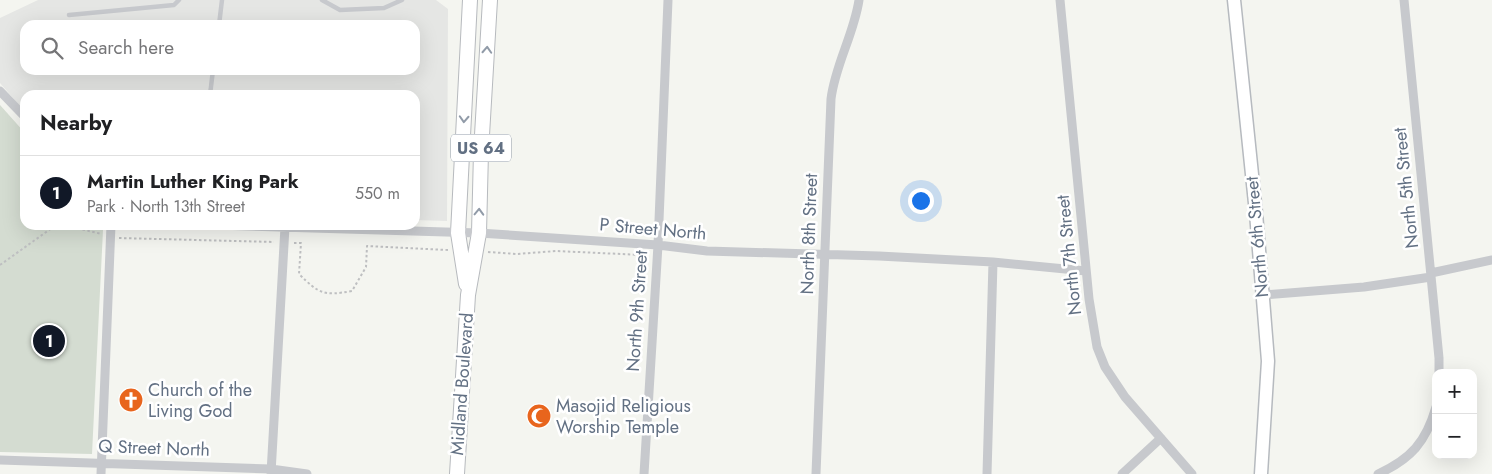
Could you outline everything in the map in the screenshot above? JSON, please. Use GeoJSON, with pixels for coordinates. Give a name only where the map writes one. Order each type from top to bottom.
{"type":"FeatureCollection","features":[{"type":"Feature","properties":{"kind":"main road","name":"Midland Boulevard"},"geometry":{"type":"LineString","coordinates":[[468,295],[458,233],[470,0]]}},
{"type":"Feature","properties":{"kind":"main road","name":"Midland Boulevard"},"geometry":{"type":"LineString","coordinates":[[457,474],[468,295],[479,234],[481,152],[490,0]]}},
{"type":"Feature","properties":{"kind":"street","name":"North 9th Street"},"geometry":{"type":"LineString","coordinates":[[644,474],[658,245],[668,0]]}},
{"type":"Feature","properties":{"kind":"street","name":"North 8th Street"},"geometry":{"type":"LineString","coordinates":[[816,474],[824,254],[833,84],[853,25],[859,0]]}},
{"type":"Feature","properties":{"kind":"street","name":"North 7th Street"},"geometry":{"type":"LineString","coordinates":[[1060,0],[1093,333],[1100,357],[1125,397],[1192,474]]}},
{"type":"Feature","properties":{"kind":"street","name":"North 6th Street"},"geometry":{"type":"LineString","coordinates":[[1234,0],[1256,213],[1268,361],[1261,474]]}},
{"type":"Feature","properties":{"kind":"street","name":"North 5th Street"},"geometry":{"type":"LineString","coordinates":[[1404,0],[1439,369]]}},
{"type":"Feature","properties":{"kind":"street"},"geometry":{"type":"LineString","coordinates":[[0,91],[20,112]]}},
{"type":"Feature","properties":{"kind":"street"},"geometry":{"type":"LineString","coordinates":[[100,474],[111,230]]}},
{"type":"Feature","properties":{"kind":"street"},"geometry":{"type":"LineString","coordinates":[[271,472],[285,230]]}},
{"type":"Feature","properties":{"kind":"street","name":"P Street North"},"geometry":{"type":"LineString","coordinates":[[384,230],[658,245],[707,250],[993,262],[1086,271]]}},
{"type":"Feature","properties":{"kind":"street"},"geometry":{"type":"LineString","coordinates":[[1263,295],[1364,287],[1431,275],[1492,260]]}},
{"type":"Feature","properties":{"kind":"street"},"geometry":{"type":"LineString","coordinates":[[987,474],[993,262]]}},
{"type":"Feature","properties":{"kind":"street"},"geometry":{"type":"LineString","coordinates":[[1378,474],[1393,467],[1407,457],[1425,436],[1433,414]]}},
{"type":"Feature","properties":{"kind":"street"},"geometry":{"type":"LineString","coordinates":[[1122,474],[1160,438]]}},
{"type":"Feature","properties":{"kind":"street","name":"Q Street North"},"geometry":{"type":"LineString","coordinates":[[0,460],[101,462],[307,474]]}},
{"type":"Feature","properties":{"kind":"lane"},"geometry":{"type":"LineString","coordinates":[[69,14],[174,5],[179,0]]}},
{"type":"Feature","properties":{"kind":"lane"},"geometry":{"type":"LineString","coordinates":[[220,20],[222,0]]}},
{"type":"Feature","properties":{"kind":"lane"},"geometry":{"type":"LineString","coordinates":[[322,0],[340,10],[384,8],[402,0]]}},
{"type":"Feature","properties":{"kind":"lane"},"geometry":{"type":"LineString","coordinates":[[211,90],[212,75]]}},
{"type":"Feature","properties":{"kind":"path"},"geometry":{"type":"LineString","coordinates":[[0,265],[49,230]]}},
{"type":"Feature","properties":{"kind":"path"},"geometry":{"type":"LineString","coordinates":[[85,230],[122,238],[301,243],[299,274],[314,289],[333,294],[352,290],[366,267],[367,246]]}},
{"type":"Feature","properties":{"kind":"shaded area"},"geometry":{"type":"Polygon","coordinates":[[[38,0],[436,0],[448,9],[447,221],[420,220],[420,90],[20,90],[20,106],[0,83],[0,18],[38,0]]]}},
{"type":"Feature","properties":{"kind":"shaded area"},"geometry":{"type":"Polygon","coordinates":[[[0,105],[20,127],[20,230],[103,230],[92,454],[0,452],[0,105]]]}},
{"type":"Feature","properties":{"kind":"place","name":"Martin Luther King Park"},"geometry":{"type":"Point","coordinates":[49,341]}},
{"type":"Feature","properties":{"kind":"place","name":"Church of the Living God"},"geometry":{"type":"Point","coordinates":[131,400]}},
{"type":"Feature","properties":{"kind":"place","name":"Masojid Religious Worship Temple"},"geometry":{"type":"Point","coordinates":[539,416]}}]}
